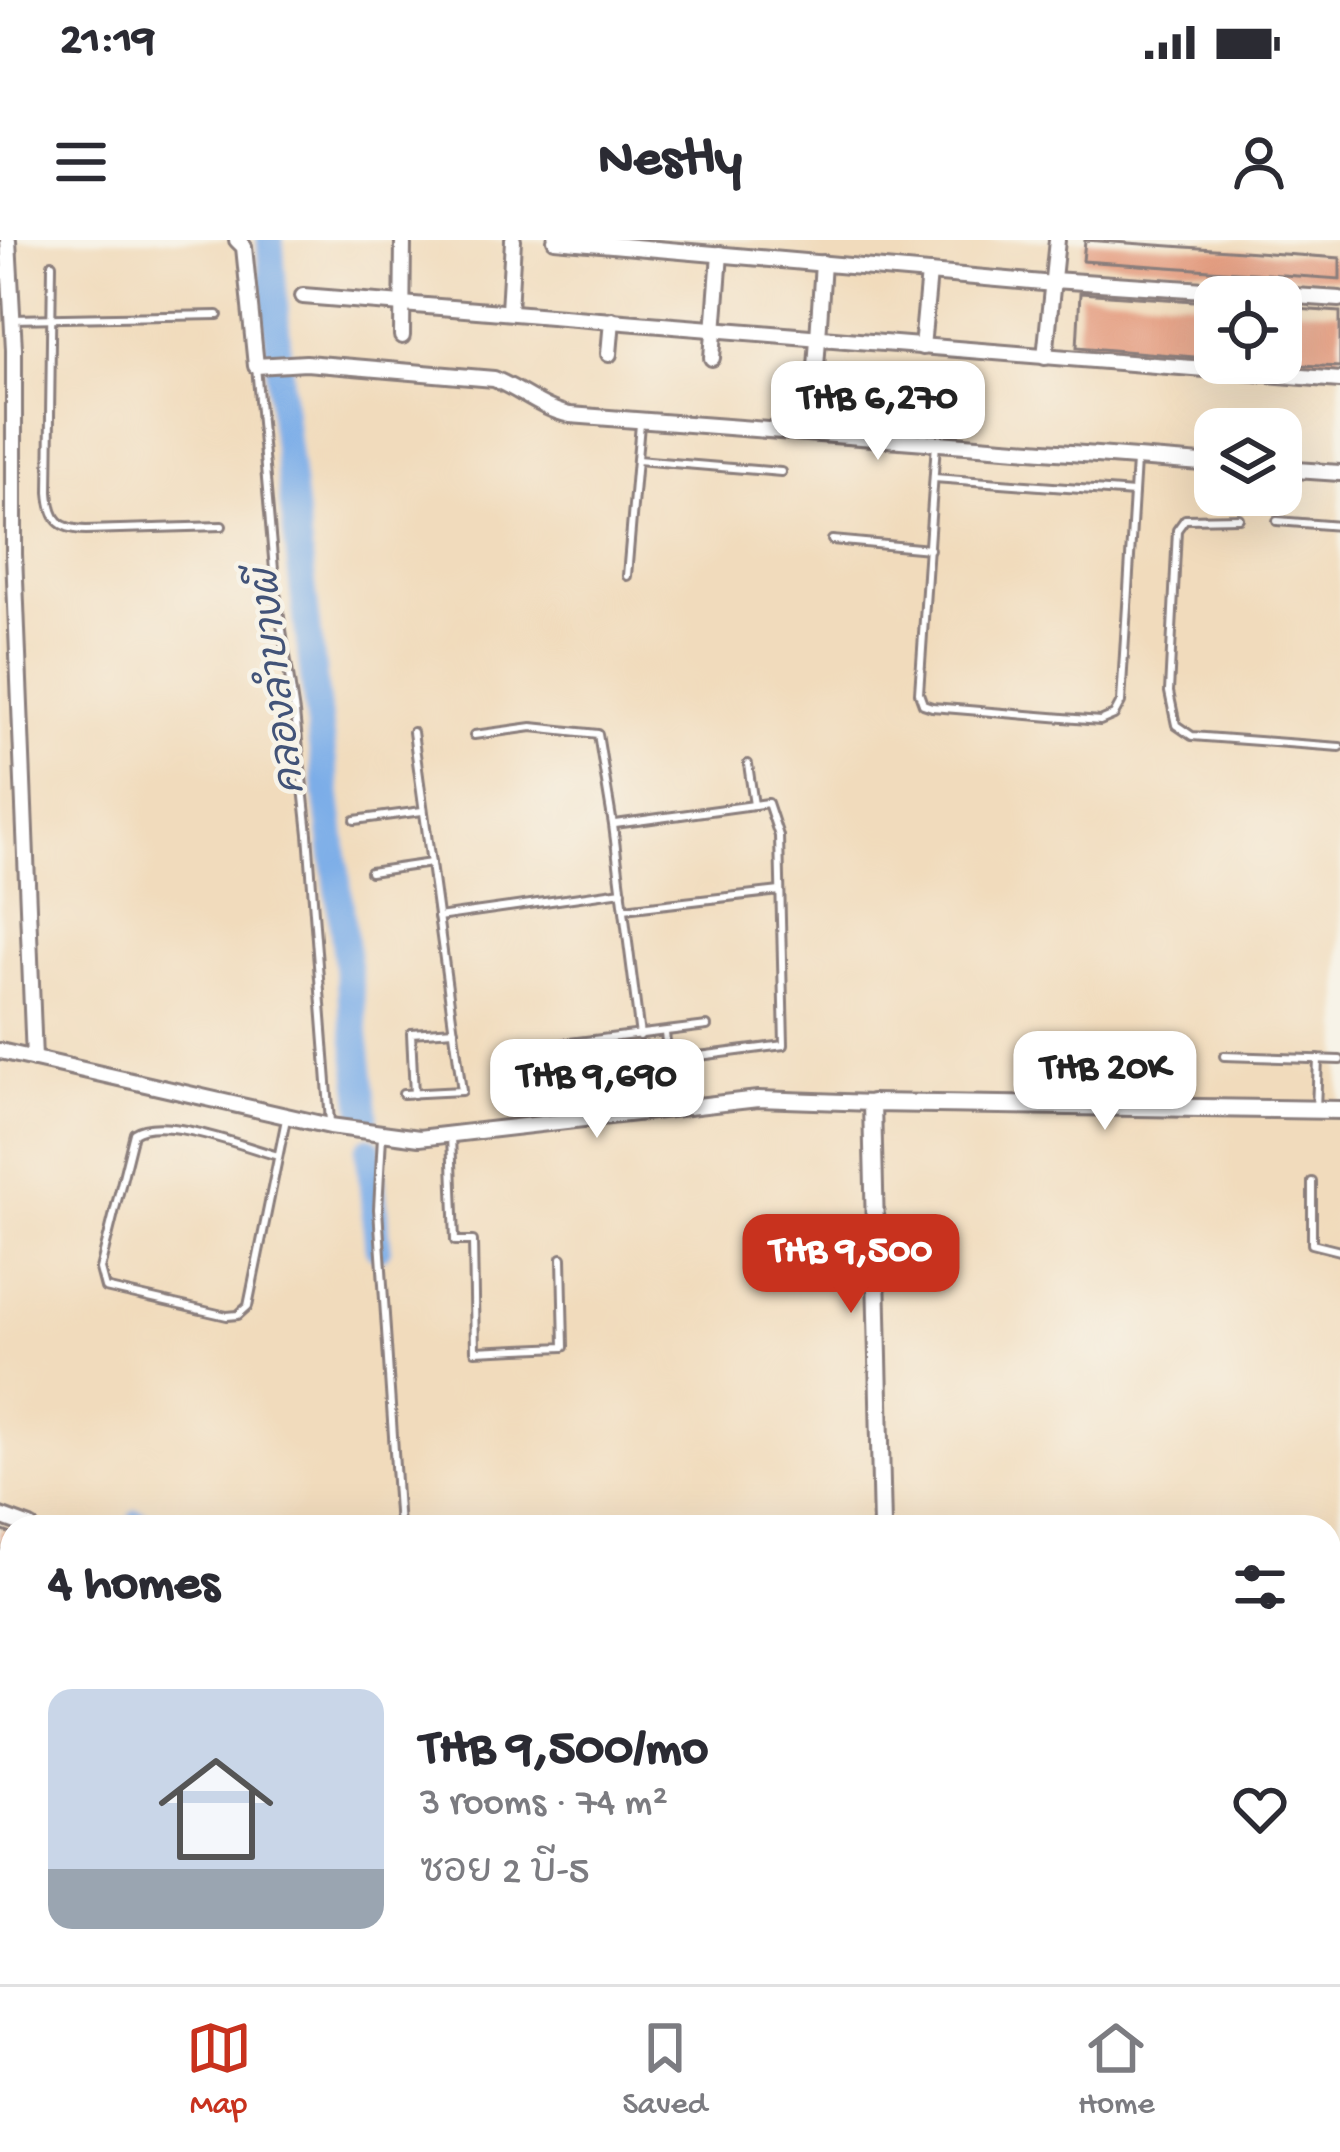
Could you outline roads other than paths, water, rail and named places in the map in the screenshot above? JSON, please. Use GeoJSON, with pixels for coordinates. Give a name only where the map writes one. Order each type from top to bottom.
{"type":"FeatureCollection","features":[{"type":"Feature","properties":{"kind":"street"},"geometry":{"type":"LineString","coordinates":[[8,240],[12,319],[7,349],[7,554],[34,1059]]}},
{"type":"Feature","properties":{"kind":"street"},"geometry":{"type":"LineString","coordinates":[[237,240],[244,247],[256,366],[306,363],[494,379],[518,388],[549,410],[640,421],[1194,462]]}},
{"type":"Feature","properties":{"kind":"street"},"geometry":{"type":"LineString","coordinates":[[402,336],[403,240]]}},
{"type":"Feature","properties":{"kind":"street"},"geometry":{"type":"LineString","coordinates":[[509,311],[512,240]]}},
{"type":"Feature","properties":{"kind":"street"},"geometry":{"type":"LineString","coordinates":[[555,240],[929,273],[1340,299]]}},
{"type":"Feature","properties":{"kind":"street"},"geometry":{"type":"LineString","coordinates":[[1045,357],[1057,240]]}},
{"type":"Feature","properties":{"kind":"street"},"geometry":{"type":"LineString","coordinates":[[712,358],[720,254]]}},
{"type":"Feature","properties":{"kind":"street"},"geometry":{"type":"LineString","coordinates":[[816,368],[823,263]]}},
{"type":"Feature","properties":{"kind":"street"},"geometry":{"type":"LineString","coordinates":[[922,347],[929,273]]}},
{"type":"Feature","properties":{"kind":"street"},"geometry":{"type":"LineString","coordinates":[[303,296],[1340,380]]}},
{"type":"Feature","properties":{"kind":"street"},"geometry":{"type":"LineString","coordinates":[[609,354],[612,320]]}},
{"type":"Feature","properties":{"kind":"street"},"geometry":{"type":"LineString","coordinates":[[1302,470],[1340,473]]}},
{"type":"Feature","properties":{"kind":"street"},"geometry":{"type":"LineString","coordinates":[[0,1051],[330,1126],[419,1138],[758,1099],[1340,1110]]}},
{"type":"Feature","properties":{"kind":"street"},"geometry":{"type":"LineString","coordinates":[[872,1103],[882,1515]]}},
{"type":"Feature","properties":{"kind":"lane"},"geometry":{"type":"LineString","coordinates":[[52,265],[49,492],[55,520],[64,529],[86,530],[222,526]]}},
{"type":"Feature","properties":{"kind":"lane"},"geometry":{"type":"LineString","coordinates":[[12,319],[218,315]]}},
{"type":"Feature","properties":{"kind":"lane"},"geometry":{"type":"LineString","coordinates":[[256,366],[276,592],[296,713],[308,834],[330,1126]]}},
{"type":"Feature","properties":{"kind":"lane"},"geometry":{"type":"LineString","coordinates":[[627,576],[640,421]]}},
{"type":"Feature","properties":{"kind":"lane"},"geometry":{"type":"LineString","coordinates":[[936,443],[922,704],[1100,721],[1114,715],[1121,702],[1136,458]]}},
{"type":"Feature","properties":{"kind":"lane"},"geometry":{"type":"LineString","coordinates":[[637,460],[781,472]]}},
{"type":"Feature","properties":{"kind":"lane"},"geometry":{"type":"LineString","coordinates":[[934,478],[1134,493]]}},
{"type":"Feature","properties":{"kind":"lane"},"geometry":{"type":"LineString","coordinates":[[1239,518],[1199,516],[1185,519],[1177,530],[1169,692],[1176,725],[1192,736],[1340,747]]}},
{"type":"Feature","properties":{"kind":"lane"},"geometry":{"type":"LineString","coordinates":[[1277,521],[1340,526]]}},
{"type":"Feature","properties":{"kind":"lane"},"geometry":{"type":"LineString","coordinates":[[832,540],[930,549]]}},
{"type":"Feature","properties":{"kind":"lane"},"geometry":{"type":"LineString","coordinates":[[474,735],[532,728],[598,734],[640,1036]]}},
{"type":"Feature","properties":{"kind":"lane"},"geometry":{"type":"LineString","coordinates":[[403,1094],[462,1091],[413,732]]}},
{"type":"Feature","properties":{"kind":"lane"},"geometry":{"type":"LineString","coordinates":[[748,764],[754,805]]}},
{"type":"Feature","properties":{"kind":"lane"},"geometry":{"type":"LineString","coordinates":[[614,824],[768,802],[779,836],[784,1045],[668,1060]]}},
{"type":"Feature","properties":{"kind":"lane"},"geometry":{"type":"LineString","coordinates":[[355,820],[424,811]]}},
{"type":"Feature","properties":{"kind":"lane"},"geometry":{"type":"LineString","coordinates":[[370,872],[431,863]]}},
{"type":"Feature","properties":{"kind":"lane"},"geometry":{"type":"LineString","coordinates":[[439,916],[622,891]]}},
{"type":"Feature","properties":{"kind":"lane"},"geometry":{"type":"LineString","coordinates":[[624,909],[780,891]]}},
{"type":"Feature","properties":{"kind":"lane"},"geometry":{"type":"LineString","coordinates":[[545,1046],[707,1026]]}},
{"type":"Feature","properties":{"kind":"lane"},"geometry":{"type":"LineString","coordinates":[[414,1094],[410,1034],[454,1030]]}},
{"type":"Feature","properties":{"kind":"lane"},"geometry":{"type":"LineString","coordinates":[[665,1033],[673,1107]]}},
{"type":"Feature","properties":{"kind":"lane"},"geometry":{"type":"LineString","coordinates":[[1223,1056],[1340,1060]]}},
{"type":"Feature","properties":{"kind":"lane"},"geometry":{"type":"LineString","coordinates":[[1316,1109],[1318,1059]]}},
{"type":"Feature","properties":{"kind":"lane"},"geometry":{"type":"LineString","coordinates":[[278,1156],[165,1126],[143,1127],[134,1133],[100,1269],[105,1288],[226,1316],[238,1315],[248,1306],[278,1156],[286,1116]]}},
{"type":"Feature","properties":{"kind":"lane"},"geometry":{"type":"LineString","coordinates":[[451,1135],[455,1240],[472,1241],[475,1351],[564,1347],[562,1258]]}},
{"type":"Feature","properties":{"kind":"lane"},"geometry":{"type":"LineString","coordinates":[[382,1136],[378,1208],[398,1515]]}},
{"type":"Feature","properties":{"kind":"lane"},"geometry":{"type":"LineString","coordinates":[[1312,1183],[1312,1244],[1340,1251]]}},
{"type":"Feature","properties":{"kind":"waterway","name":"คลองลำบางผี"},"geometry":{"type":"LineString","coordinates":[[270,240],[283,418],[365,1115]]}},
{"type":"Feature","properties":{"kind":"waterway","name":"คลองลำบางผี"},"geometry":{"type":"LineString","coordinates":[[369,1150],[378,1247]]}}]}
